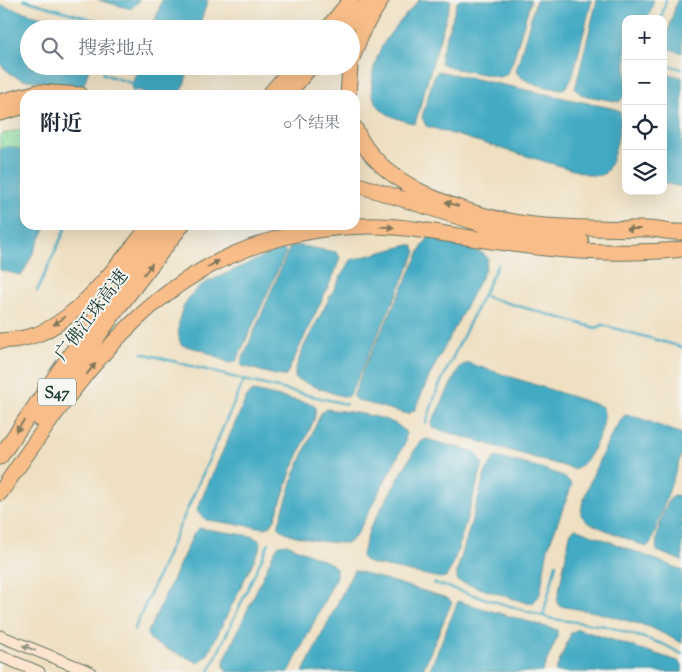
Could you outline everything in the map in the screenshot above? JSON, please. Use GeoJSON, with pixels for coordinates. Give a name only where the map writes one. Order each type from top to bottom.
{"type":"FeatureCollection","features":[{"type":"Feature","properties":{"kind":"highway"},"geometry":{"type":"LineString","coordinates":[[334,20],[351,0]]}},
{"type":"Feature","properties":{"kind":"highway"},"geometry":{"type":"LineString","coordinates":[[352,20],[370,0]]}},
{"type":"Feature","properties":{"kind":"highway"},"geometry":{"type":"LineString","coordinates":[[360,37],[381,0]]}},
{"type":"Feature","properties":{"kind":"highway"},"geometry":{"type":"LineString","coordinates":[[273,90],[286,75]]}},
{"type":"Feature","properties":{"kind":"highway"},"geometry":{"type":"LineString","coordinates":[[291,90],[304,75]]}},
{"type":"Feature","properties":{"kind":"highway"},"geometry":{"type":"LineString","coordinates":[[348,90],[349,75]]}},
{"type":"Feature","properties":{"kind":"highway"},"geometry":{"type":"LineString","coordinates":[[0,102],[20,97]]}},
{"type":"Feature","properties":{"kind":"highway"},"geometry":{"type":"LineString","coordinates":[[0,113],[20,107]]}},
{"type":"Feature","properties":{"kind":"highway"},"geometry":{"type":"LineString","coordinates":[[360,137],[384,169],[417,191],[472,210],[530,235]]}},
{"type":"Feature","properties":{"kind":"highway"},"geometry":{"type":"LineString","coordinates":[[360,186],[447,215],[601,253],[682,249]]}},
{"type":"Feature","properties":{"kind":"highway"},"geometry":{"type":"LineString","coordinates":[[360,194],[530,235],[590,242],[636,243],[682,239]]}},
{"type":"Feature","properties":{"kind":"highway"},"geometry":{"type":"LineString","coordinates":[[360,226],[530,235],[682,232]]}},
{"type":"Feature","properties":{"kind":"highway"},"geometry":{"type":"LineString","coordinates":[[0,341],[17,340],[38,334],[56,324],[96,289],[147,230]]}},
{"type":"Feature","properties":{"kind":"highway","name":"广佛江珠高速"},"geometry":{"type":"LineString","coordinates":[[0,479],[75,367],[113,304],[162,230]]}},
{"type":"Feature","properties":{"kind":"highway","name":"广佛江珠高速"},"geometry":{"type":"LineString","coordinates":[[0,456],[113,304],[178,230]]}},
{"type":"Feature","properties":{"kind":"highway"},"geometry":{"type":"LineString","coordinates":[[0,493],[56,413],[95,364],[138,317],[187,279],[228,255],[301,232],[314,230]]}},
{"type":"Feature","properties":{"kind":"main road"},"geometry":{"type":"LineString","coordinates":[[0,636],[90,672]]}},
{"type":"Feature","properties":{"kind":"main road"},"geometry":{"type":"LineString","coordinates":[[0,656],[39,672]]}},
{"type":"Feature","properties":{"kind":"green space"},"geometry":{"type":"Polygon","coordinates":[[[20,129],[20,151],[0,149],[0,135],[20,129]]]}},
{"type":"Feature","properties":{"kind":"water"},"geometry":{"type":"Polygon","coordinates":[[[98,0],[140,0],[131,9],[98,0]]]}},
{"type":"Feature","properties":{"kind":"water"},"geometry":{"type":"Polygon","coordinates":[[[162,0],[208,0],[201,20],[155,20],[162,0]]]}},
{"type":"Feature","properties":{"kind":"water"},"geometry":{"type":"Polygon","coordinates":[[[419,0],[451,0],[415,124],[383,111],[373,98],[372,85],[374,68],[382,46],[419,0]]]}},
{"type":"Feature","properties":{"kind":"water"},"geometry":{"type":"Polygon","coordinates":[[[458,0],[531,0],[512,64],[506,75],[499,77],[451,68],[441,63],[441,54],[458,0]]]}},
{"type":"Feature","properties":{"kind":"water"},"geometry":{"type":"Polygon","coordinates":[[[536,0],[592,0],[573,75],[564,89],[530,82],[516,71],[536,0]]]}},
{"type":"Feature","properties":{"kind":"water"},"geometry":{"type":"Polygon","coordinates":[[[597,0],[654,0],[649,15],[622,15],[622,99],[619,102],[582,95],[575,89],[597,0]]]}},
{"type":"Feature","properties":{"kind":"water"},"geometry":{"type":"Polygon","coordinates":[[[677,0],[682,0],[682,53],[667,48],[667,36],[677,0]]]}},
{"type":"Feature","properties":{"kind":"water"},"geometry":{"type":"Polygon","coordinates":[[[0,5],[52,20],[20,20],[20,75],[87,75],[84,84],[77,87],[21,79],[11,74],[0,64],[0,5]]]}},
{"type":"Feature","properties":{"kind":"water"},"geometry":{"type":"Polygon","coordinates":[[[438,71],[616,109],[620,112],[621,117],[619,134],[608,169],[602,175],[590,175],[426,126],[422,117],[434,76],[438,71]]]}},
{"type":"Feature","properties":{"kind":"water"},"geometry":{"type":"Polygon","coordinates":[[[667,74],[682,77],[682,187],[667,184],[667,74]]]}},
{"type":"Feature","properties":{"kind":"water"},"geometry":{"type":"Polygon","coordinates":[[[135,75],[187,75],[183,90],[137,90],[131,88],[135,75]]]}},
{"type":"Feature","properties":{"kind":"water"},"geometry":{"type":"Polygon","coordinates":[[[9,146],[20,149],[20,230],[44,230],[23,273],[19,275],[0,270],[0,149],[9,146]]]}},
{"type":"Feature","properties":{"kind":"water"},"geometry":{"type":"Polygon","coordinates":[[[437,236],[484,254],[488,258],[485,270],[429,377],[415,410],[407,414],[356,400],[353,397],[363,370],[422,247],[428,238],[437,236]]]}},
{"type":"Feature","properties":{"kind":"water"},"geometry":{"type":"Polygon","coordinates":[[[296,245],[336,252],[340,257],[335,272],[286,376],[242,366],[241,362],[290,247],[296,245]]]}},
{"type":"Feature","properties":{"kind":"water"},"geometry":{"type":"Polygon","coordinates":[[[413,245],[416,252],[350,395],[346,397],[295,378],[295,370],[304,346],[351,260],[413,245]]]}},
{"type":"Feature","properties":{"kind":"water"},"geometry":{"type":"Polygon","coordinates":[[[282,248],[286,252],[236,362],[229,363],[202,350],[181,345],[178,328],[179,319],[186,303],[196,289],[203,284],[282,248]]]}},
{"type":"Feature","properties":{"kind":"water"},"geometry":{"type":"Polygon","coordinates":[[[468,363],[601,406],[604,412],[604,420],[597,441],[586,460],[574,469],[432,428],[432,422],[457,372],[461,366],[468,363]]]}},
{"type":"Feature","properties":{"kind":"water"},"geometry":{"type":"Polygon","coordinates":[[[253,391],[313,404],[316,408],[314,420],[292,469],[275,519],[269,527],[264,528],[206,520],[198,513],[197,509],[247,396],[253,391]]]}},
{"type":"Feature","properties":{"kind":"water"},"geometry":{"type":"Polygon","coordinates":[[[327,409],[381,418],[392,422],[406,433],[405,443],[356,536],[348,543],[299,537],[289,534],[278,526],[295,473],[321,413],[327,409]]]}},
{"type":"Feature","properties":{"kind":"water"},"geometry":{"type":"Polygon","coordinates":[[[625,415],[634,416],[682,434],[682,453],[651,543],[646,547],[587,522],[581,515],[585,495],[598,463],[613,432],[625,415]]]}},
{"type":"Feature","properties":{"kind":"water"},"geometry":{"type":"Polygon","coordinates":[[[426,439],[475,452],[483,464],[453,565],[446,577],[440,578],[368,563],[361,557],[370,528],[418,444],[426,439]]]}},
{"type":"Feature","properties":{"kind":"water"},"geometry":{"type":"Polygon","coordinates":[[[495,457],[560,475],[572,485],[548,548],[540,594],[533,603],[527,603],[457,581],[457,571],[486,471],[495,457]]]}},
{"type":"Feature","properties":{"kind":"water"},"geometry":{"type":"Polygon","coordinates":[[[674,495],[682,496],[682,561],[657,551],[656,546],[658,530],[664,512],[674,495]]]}},
{"type":"Feature","properties":{"kind":"water"},"geometry":{"type":"Polygon","coordinates":[[[199,528],[252,536],[260,541],[261,546],[208,654],[199,663],[152,642],[147,634],[194,533],[199,528]]]}},
{"type":"Feature","properties":{"kind":"water"},"geometry":{"type":"Polygon","coordinates":[[[575,528],[682,570],[682,643],[650,627],[595,612],[559,606],[557,601],[570,534],[575,528]]]}},
{"type":"Feature","properties":{"kind":"water"},"geometry":{"type":"Polygon","coordinates":[[[287,544],[332,564],[336,568],[336,578],[289,672],[227,672],[224,668],[224,661],[274,552],[279,545],[287,544]]]}},
{"type":"Feature","properties":{"kind":"water"},"geometry":{"type":"Polygon","coordinates":[[[354,570],[447,598],[452,602],[422,672],[303,672],[354,570]]]}},
{"type":"Feature","properties":{"kind":"water"},"geometry":{"type":"Polygon","coordinates":[[[458,601],[557,630],[557,638],[542,672],[429,672],[458,601]]]}},
{"type":"Feature","properties":{"kind":"water"},"geometry":{"type":"Polygon","coordinates":[[[578,629],[678,661],[682,664],[682,672],[555,672],[571,633],[578,629]]]}},
{"type":"Feature","properties":{"kind":"waterway"},"geometry":{"type":"LineString","coordinates":[[24,0],[95,20]]}},
{"type":"Feature","properties":{"kind":"waterway"},"geometry":{"type":"LineString","coordinates":[[662,15],[666,0]]}},
{"type":"Feature","properties":{"kind":"waterway"},"geometry":{"type":"LineString","coordinates":[[667,65],[682,69]]}},
{"type":"Feature","properties":{"kind":"waterway"},"geometry":{"type":"LineString","coordinates":[[106,75],[134,84]]}},
{"type":"Feature","properties":{"kind":"waterway"},"geometry":{"type":"LineString","coordinates":[[37,291],[65,230]]}},
{"type":"Feature","properties":{"kind":"waterway"},"geometry":{"type":"LineString","coordinates":[[426,423],[438,388],[498,264]]}},
{"type":"Feature","properties":{"kind":"waterway"},"geometry":{"type":"LineString","coordinates":[[483,296],[596,328],[603,325],[682,347]]}},
{"type":"Feature","properties":{"kind":"waterway"},"geometry":{"type":"LineString","coordinates":[[142,353],[346,404]]}},
{"type":"Feature","properties":{"kind":"waterway"},"geometry":{"type":"LineString","coordinates":[[134,630],[244,380]]}},
{"type":"Feature","properties":{"kind":"waterway"},"geometry":{"type":"LineString","coordinates":[[209,672],[269,543]]}},
{"type":"Feature","properties":{"kind":"waterway"},"geometry":{"type":"LineString","coordinates":[[543,616],[556,564]]}},
{"type":"Feature","properties":{"kind":"waterway"},"geometry":{"type":"LineString","coordinates":[[434,583],[553,619],[606,626],[663,644],[682,654]]}}]}
